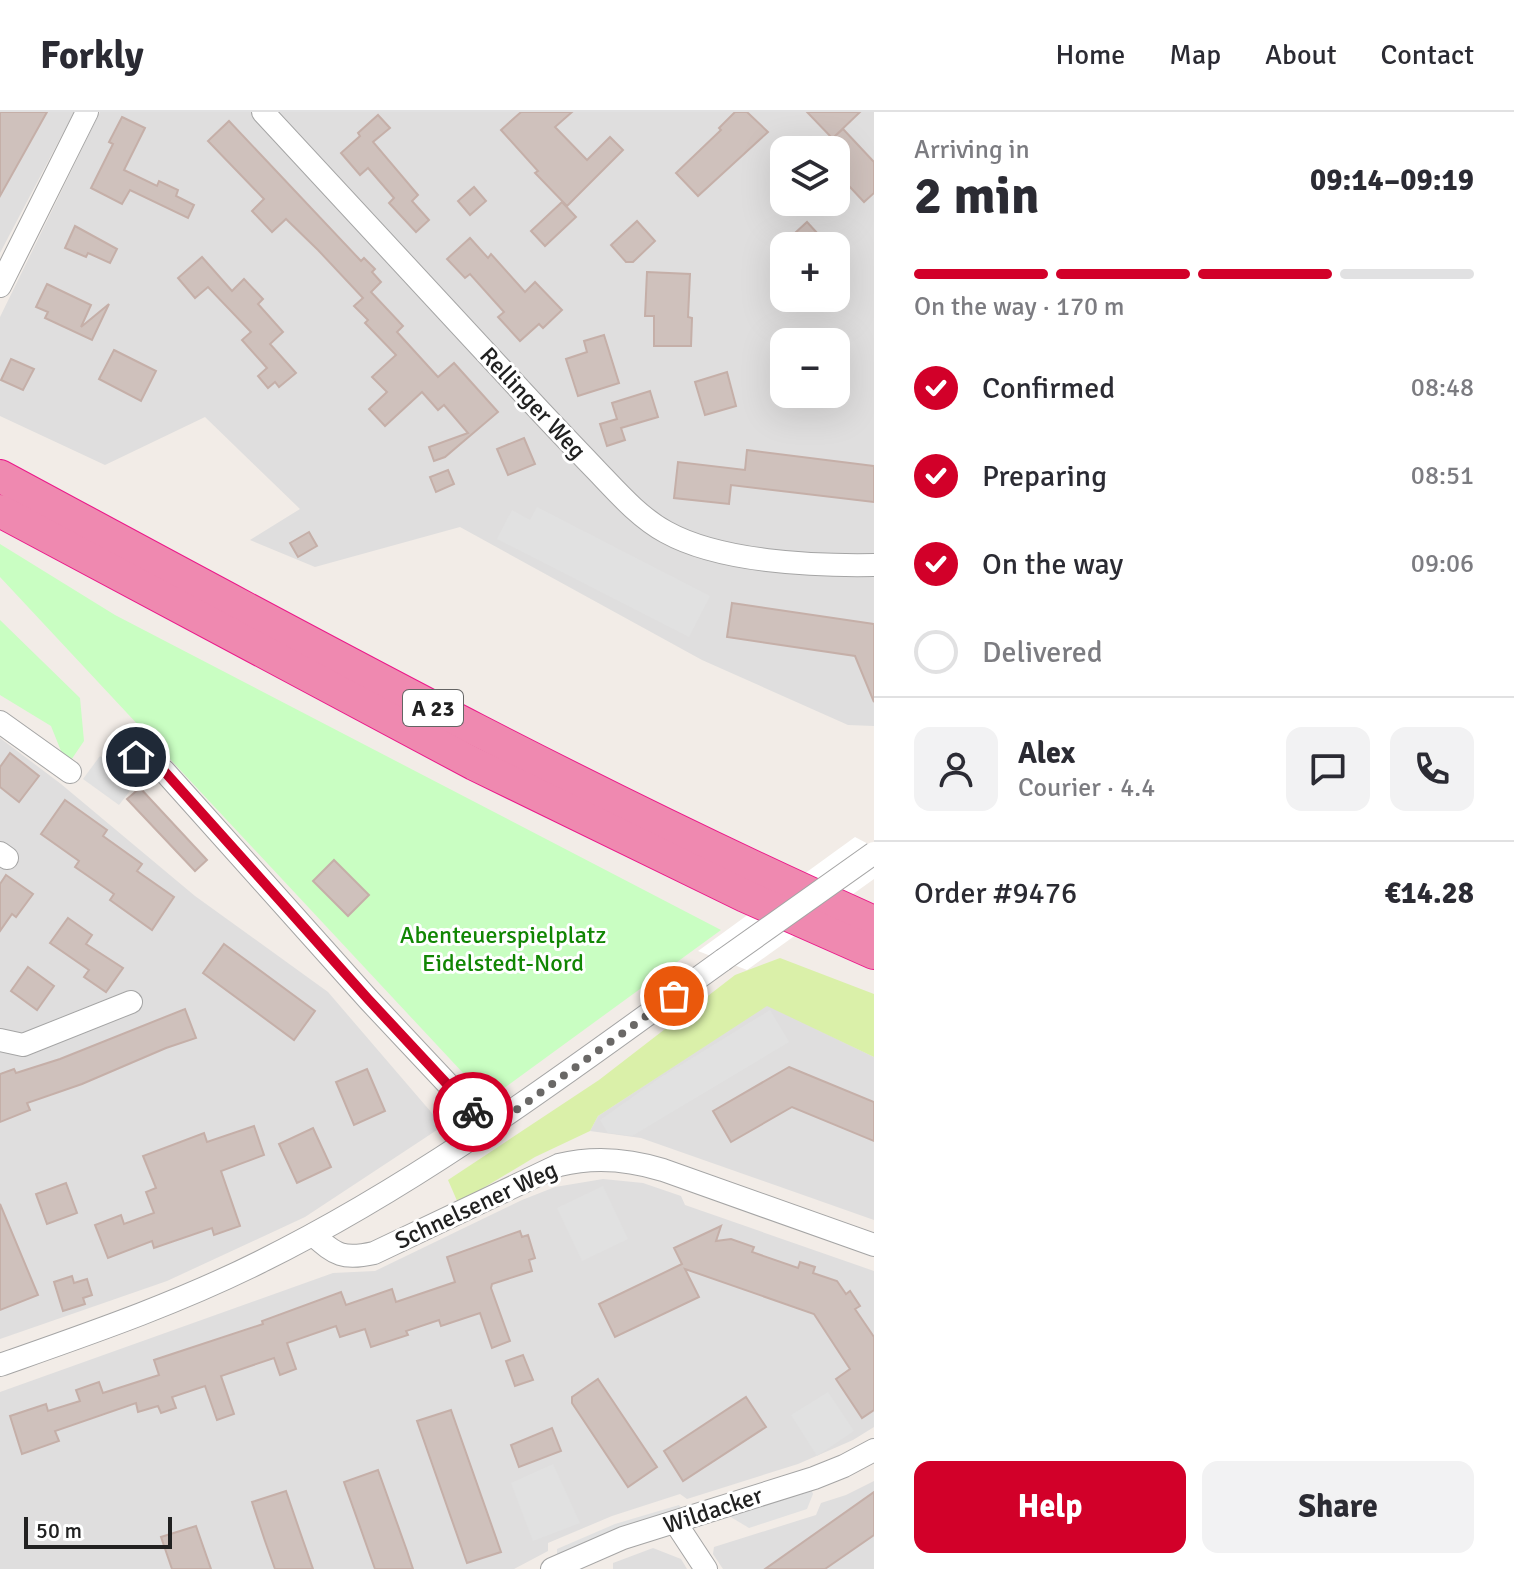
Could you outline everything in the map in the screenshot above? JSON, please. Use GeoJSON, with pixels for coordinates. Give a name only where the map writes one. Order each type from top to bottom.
{"type":"FeatureCollection","features":[{"type":"Feature","properties":{"kind":"highway","name":"A 23"},"geometry":{"type":"LineString","coordinates":[[0,476],[488,737],[733,858],[874,922]]}},
{"type":"Feature","properties":{"kind":"highway","name":"A 23"},"geometry":{"type":"LineString","coordinates":[[0,511],[488,771],[731,890],[874,953]]}},
{"type":"Feature","properties":{"kind":"street"},"geometry":{"type":"LineString","coordinates":[[0,286],[87,112]]}},
{"type":"Feature","properties":{"kind":"street","name":"Rellinger Weg"},"geometry":{"type":"LineString","coordinates":[[263,112],[549,421],[648,521],[667,533],[730,553],[793,563],[874,565]]}},
{"type":"Feature","properties":{"kind":"street"},"geometry":{"type":"LineString","coordinates":[[0,722],[70,772]]}},
{"type":"Feature","properties":{"kind":"street"},"geometry":{"type":"LineString","coordinates":[[136,757],[164,771],[368,999],[495,1125]]}},
{"type":"Feature","properties":{"kind":"street","name":"Schnelsener Weg"},"geometry":{"type":"LineString","coordinates":[[0,1365],[162,1308],[313,1235],[495,1125],[874,853]]}},
{"type":"Feature","properties":{"kind":"street"},"geometry":{"type":"LineString","coordinates":[[0,1040],[23,1045],[131,1002]]}},
{"type":"Feature","properties":{"kind":"street","name":"Schnelsener Weg"},"geometry":{"type":"LineString","coordinates":[[313,1235],[341,1256],[374,1253],[559,1165],[612,1159],[638,1162],[663,1170],[874,1245]]}},
{"type":"Feature","properties":{"kind":"street","name":"Wildacker"},"geometry":{"type":"LineString","coordinates":[[552,1569],[623,1538],[814,1478],[874,1450]]}},
{"type":"Feature","properties":{"kind":"street"},"geometry":{"type":"LineString","coordinates":[[675,1522],[706,1569]]}},
{"type":"Feature","properties":{"kind":"shaded area"},"geometry":{"type":"Polygon","coordinates":[[[0,112],[74,112],[0,253],[0,112]]]}},
{"type":"Feature","properties":{"kind":"shaded area"},"geometry":{"type":"Polygon","coordinates":[[[100,112],[874,112],[874,726],[848,725],[702,660],[460,527],[315,567],[250,540],[300,509],[205,417],[105,465],[0,416],[0,317],[100,112]]]}},
{"type":"Feature","properties":{"kind":"shaded area"},"geometry":{"type":"Polygon","coordinates":[[[537,507],[710,596],[689,637],[497,539],[512,510],[530,520],[537,507]]]}},
{"type":"Feature","properties":{"kind":"shaded area"},"geometry":{"type":"Polygon","coordinates":[[[0,738],[61,784],[195,896],[328,992],[443,1126],[305,1217],[167,1281],[0,1339],[0,738]]]}},
{"type":"Feature","properties":{"kind":"shaded area"},"geometry":{"type":"Polygon","coordinates":[[[100,756],[136,783],[119,805],[83,779],[100,756]]]}},
{"type":"Feature","properties":{"kind":"shaded area"},"geometry":{"type":"Polygon","coordinates":[[[767,1005],[874,1057],[874,1220],[641,1138],[590,1131],[598,1116],[767,1005]]]}},
{"type":"Feature","properties":{"kind":"shaded area"},"geometry":{"type":"Polygon","coordinates":[[[770,1010],[789,1042],[632,1136],[608,1133],[600,1120],[658,1079],[770,1010]]]}},
{"type":"Feature","properties":{"kind":"shaded area"},"geometry":{"type":"Polygon","coordinates":[[[603,1179],[643,1183],[681,1196],[685,1205],[874,1271],[874,1427],[853,1440],[798,1464],[687,1499],[680,1494],[612,1516],[548,1543],[548,1551],[514,1569],[0,1569],[0,1392],[333,1273],[375,1271],[522,1200],[555,1187],[603,1179]]]}},
{"type":"Feature","properties":{"kind":"shaded area"},"geometry":{"type":"Polygon","coordinates":[[[603,1186],[628,1239],[582,1261],[557,1208],[603,1186]]]}},
{"type":"Feature","properties":{"kind":"shaded area"},"geometry":{"type":"Polygon","coordinates":[[[828,1392],[854,1431],[817,1456],[791,1415],[828,1392]]]}},
{"type":"Feature","properties":{"kind":"shaded area"},"geometry":{"type":"Polygon","coordinates":[[[553,1464],[580,1523],[533,1541],[511,1483],[553,1464]]]}},
{"type":"Feature","properties":{"kind":"shaded area"},"geometry":{"type":"Polygon","coordinates":[[[874,1481],[874,1569],[723,1569],[713,1554],[714,1547],[816,1515],[821,1503],[874,1481]]]}},
{"type":"Feature","properties":{"kind":"shaded area"},"geometry":{"type":"Polygon","coordinates":[[[811,1488],[813,1494],[807,1509],[749,1528],[729,1516],[811,1488]]]}},
{"type":"Feature","properties":{"kind":"shaded area"},"geometry":{"type":"Polygon","coordinates":[[[679,1505],[683,1511],[557,1558],[557,1549],[615,1524],[679,1505]]]}},
{"type":"Feature","properties":{"kind":"shaded area"},"geometry":{"type":"Polygon","coordinates":[[[653,1548],[681,1559],[687,1569],[613,1569],[613,1563],[653,1548]]]}},
{"type":"Feature","properties":{"kind":"green space","name":"Abenteuerspielplatz Eidelstedt-Nord"},"geometry":{"type":"Polygon","coordinates":[[[0,544],[115,615],[721,930],[500,1091],[478,1089],[0,577],[0,544]]]}},
{"type":"Feature","properties":{"kind":"green space"},"geometry":{"type":"Polygon","coordinates":[[[0,620],[80,698],[84,741],[67,766],[51,726],[0,695],[0,620]]]}},
{"type":"Feature","properties":{"kind":"green space"},"geometry":{"type":"Polygon","coordinates":[[[780,958],[874,994],[874,1057],[767,1006],[598,1116],[590,1131],[535,1157],[458,1203],[448,1180],[599,1080],[735,975],[780,958]]]}},
{"type":"Feature","properties":{"kind":"pier"},"geometry":{"type":"Polygon","coordinates":[[[855,837],[874,847],[874,879],[747,970],[698,951],[855,837]]]}},
{"type":"Feature","properties":{"kind":"building"},"geometry":{"type":"Polygon","coordinates":[[[0,112],[47,112],[0,196],[0,112]]]}},
{"type":"Feature","properties":{"kind":"building"},"geometry":{"type":"Polygon","coordinates":[[[521,112],[572,112],[555,127],[587,160],[610,137],[623,150],[567,206],[535,173],[538,171],[501,130],[521,112]]]}},
{"type":"Feature","properties":{"kind":"building"},"geometry":{"type":"Polygon","coordinates":[[[735,112],[747,112],[768,132],[698,196],[676,173],[721,130],[719,128],[735,112]]]}},
{"type":"Feature","properties":{"kind":"building"},"geometry":{"type":"Polygon","coordinates":[[[807,112],[860,112],[835,136],[830,136],[807,112]]]}},
{"type":"Feature","properties":{"kind":"building"},"geometry":{"type":"Polygon","coordinates":[[[378,115],[390,128],[373,142],[418,195],[412,201],[429,220],[416,232],[389,203],[394,198],[368,168],[360,175],[341,153],[378,115]]]}},
{"type":"Feature","properties":{"kind":"building"},"geometry":{"type":"Polygon","coordinates":[[[122,117],[145,128],[124,170],[157,186],[159,181],[178,190],[176,196],[194,205],[188,218],[130,190],[122,204],[91,188],[113,144],[109,142],[122,117]]]}},
{"type":"Feature","properties":{"kind":"building"},"geometry":{"type":"Polygon","coordinates":[[[229,121],[361,261],[364,258],[375,269],[372,272],[381,282],[371,292],[403,326],[397,332],[438,377],[454,363],[498,412],[445,457],[434,461],[429,447],[468,433],[444,405],[438,410],[422,392],[385,426],[369,409],[387,392],[372,377],[396,355],[365,323],[368,320],[354,306],[363,298],[318,250],[286,219],[272,232],[252,211],[264,199],[208,141],[229,121]]]}},
{"type":"Feature","properties":{"kind":"building"},"geometry":{"type":"Polygon","coordinates":[[[843,129],[850,136],[835,136],[843,129]]]}},
{"type":"Feature","properties":{"kind":"building"},"geometry":{"type":"Polygon","coordinates":[[[850,136],[874,162],[874,193],[864,202],[850,187],[850,136]]]}},
{"type":"Feature","properties":{"kind":"building"},"geometry":{"type":"Polygon","coordinates":[[[474,187],[486,201],[470,215],[458,201],[474,187]]]}},
{"type":"Feature","properties":{"kind":"building"},"geometry":{"type":"Polygon","coordinates":[[[562,202],[576,217],[545,246],[531,231],[562,202]]]}},
{"type":"Feature","properties":{"kind":"building"},"geometry":{"type":"Polygon","coordinates":[[[637,221],[655,241],[633,262],[626,262],[611,245],[637,221]]]}},
{"type":"Feature","properties":{"kind":"building"},"geometry":{"type":"Polygon","coordinates":[[[807,222],[816,232],[796,232],[807,222]]]}},
{"type":"Feature","properties":{"kind":"building"},"geometry":{"type":"Polygon","coordinates":[[[75,226],[117,249],[110,263],[88,253],[86,257],[65,248],[75,226]]]}},
{"type":"Feature","properties":{"kind":"building"},"geometry":{"type":"Polygon","coordinates":[[[470,238],[488,258],[491,254],[525,292],[535,282],[562,310],[543,328],[539,324],[520,341],[498,317],[504,312],[470,274],[465,278],[447,259],[470,238]]]}},
{"type":"Feature","properties":{"kind":"building"},"geometry":{"type":"Polygon","coordinates":[[[202,257],[232,291],[244,279],[263,299],[258,304],[283,332],[270,344],[296,373],[279,387],[275,382],[268,388],[258,376],[267,368],[242,340],[251,332],[208,287],[195,298],[178,278],[202,257]]]}},
{"type":"Feature","properties":{"kind":"building"},"geometry":{"type":"Polygon","coordinates":[[[647,272],[690,274],[688,317],[692,318],[691,346],[654,346],[654,316],[645,316],[647,272]]]}},
{"type":"Feature","properties":{"kind":"building"},"geometry":{"type":"Polygon","coordinates":[[[47,284],[91,305],[81,327],[109,304],[92,340],[45,318],[48,312],[36,307],[47,284]]]}},
{"type":"Feature","properties":{"kind":"building"},"geometry":{"type":"Polygon","coordinates":[[[604,335],[619,383],[578,396],[566,359],[587,352],[584,341],[604,335]]]}},
{"type":"Feature","properties":{"kind":"building"},"geometry":{"type":"Polygon","coordinates":[[[114,350],[156,371],[141,401],[99,379],[114,350]]]}},
{"type":"Feature","properties":{"kind":"building"},"geometry":{"type":"Polygon","coordinates":[[[11,359],[34,369],[23,390],[1,380],[11,359]]]}},
{"type":"Feature","properties":{"kind":"building"},"geometry":{"type":"Polygon","coordinates":[[[727,372],[736,406],[705,415],[695,382],[727,372]]]}},
{"type":"Feature","properties":{"kind":"building"},"geometry":{"type":"Polygon","coordinates":[[[650,391],[658,417],[621,428],[625,440],[607,446],[600,424],[617,419],[612,403],[650,391]]]}},
{"type":"Feature","properties":{"kind":"building"},"geometry":{"type":"Polygon","coordinates":[[[524,438],[535,464],[508,475],[497,449],[524,438]]]}},
{"type":"Feature","properties":{"kind":"building"},"geometry":{"type":"Polygon","coordinates":[[[747,450],[874,466],[874,502],[731,485],[729,504],[674,498],[678,462],[745,470],[747,450]]]}},
{"type":"Feature","properties":{"kind":"building"},"geometry":{"type":"Polygon","coordinates":[[[448,470],[454,484],[436,492],[430,477],[448,470]]]}},
{"type":"Feature","properties":{"kind":"building"},"geometry":{"type":"Polygon","coordinates":[[[309,532],[317,546],[298,557],[290,543],[309,532]]]}},
{"type":"Feature","properties":{"kind":"building"},"geometry":{"type":"Polygon","coordinates":[[[732,603],[874,624],[874,702],[855,656],[727,637],[732,603]]]}},
{"type":"Feature","properties":{"kind":"building"},"geometry":{"type":"Polygon","coordinates":[[[10,753],[39,776],[19,802],[0,787],[0,767],[10,753]]]}},
{"type":"Feature","properties":{"kind":"building"},"geometry":{"type":"Polygon","coordinates":[[[140,788],[207,860],[195,871],[127,799],[140,788]]]}},
{"type":"Feature","properties":{"kind":"building"},"geometry":{"type":"Polygon","coordinates":[[[65,800],[107,830],[103,836],[142,864],[137,871],[174,897],[152,930],[110,900],[114,894],[75,867],[79,861],[41,834],[65,800]]]}},
{"type":"Feature","properties":{"kind":"building"},"geometry":{"type":"Polygon","coordinates":[[[334,860],[369,895],[348,916],[313,881],[334,860]]]}},
{"type":"Feature","properties":{"kind":"building"},"geometry":{"type":"Polygon","coordinates":[[[6,875],[33,894],[16,917],[12,914],[0,931],[0,884],[6,875]]]}},
{"type":"Feature","properties":{"kind":"building"},"geometry":{"type":"Polygon","coordinates":[[[68,918],[92,935],[86,944],[123,968],[106,992],[84,977],[89,970],[50,943],[68,918]]]}},
{"type":"Feature","properties":{"kind":"building"},"geometry":{"type":"Polygon","coordinates":[[[224,944],[315,1011],[294,1040],[203,973],[224,944]]]}},
{"type":"Feature","properties":{"kind":"building"},"geometry":{"type":"Polygon","coordinates":[[[28,967],[54,986],[37,1010],[11,991],[28,967]]]}},
{"type":"Feature","properties":{"kind":"building"},"geometry":{"type":"Polygon","coordinates":[[[185,1009],[196,1038],[27,1103],[30,1110],[0,1122],[0,1074],[14,1069],[16,1073],[60,1059],[185,1009]]]}},
{"type":"Feature","properties":{"kind":"building"},"geometry":{"type":"Polygon","coordinates":[[[789,1067],[874,1102],[874,1141],[792,1107],[731,1142],[713,1111],[789,1067]]]}},
{"type":"Feature","properties":{"kind":"building"},"geometry":{"type":"Polygon","coordinates":[[[367,1069],[385,1111],[354,1125],[336,1082],[367,1069]]]}},
{"type":"Feature","properties":{"kind":"building"},"geometry":{"type":"Polygon","coordinates":[[[254,1126],[264,1155],[221,1171],[240,1226],[214,1235],[212,1228],[154,1248],[152,1241],[108,1258],[95,1225],[121,1215],[124,1224],[154,1213],[146,1192],[156,1188],[143,1156],[204,1133],[207,1142],[254,1126]]]}},
{"type":"Feature","properties":{"kind":"building"},"geometry":{"type":"Polygon","coordinates":[[[313,1128],[331,1167],[297,1183],[279,1144],[313,1128]]]}},
{"type":"Feature","properties":{"kind":"building"},"geometry":{"type":"Polygon","coordinates":[[[66,1183],[77,1213],[47,1224],[36,1194],[66,1183]]]}},
{"type":"Feature","properties":{"kind":"building"},"geometry":{"type":"Polygon","coordinates":[[[0,1204],[38,1295],[0,1310],[0,1204]]]}},
{"type":"Feature","properties":{"kind":"building"},"geometry":{"type":"Polygon","coordinates":[[[721,1226],[716,1241],[731,1239],[754,1247],[752,1252],[798,1268],[800,1262],[815,1267],[813,1273],[837,1281],[846,1294],[850,1291],[860,1306],[855,1309],[874,1337],[874,1410],[862,1418],[836,1379],[850,1369],[814,1314],[685,1269],[699,1297],[615,1337],[599,1304],[682,1264],[674,1248],[721,1226]]]}},
{"type":"Feature","properties":{"kind":"building"},"geometry":{"type":"Polygon","coordinates":[[[520,1231],[522,1237],[528,1235],[535,1258],[529,1260],[532,1271],[492,1284],[491,1288],[510,1341],[492,1348],[480,1313],[441,1326],[439,1320],[406,1331],[408,1335],[371,1347],[365,1329],[340,1337],[336,1326],[287,1343],[296,1369],[280,1375],[274,1358],[221,1376],[234,1414],[217,1420],[205,1386],[172,1397],[176,1408],[161,1413],[158,1406],[138,1412],[136,1403],[55,1431],[59,1441],[22,1454],[10,1416],[46,1404],[48,1411],[80,1401],[76,1390],[99,1382],[103,1393],[159,1375],[154,1360],[263,1324],[262,1321],[341,1292],[346,1305],[392,1289],[396,1302],[455,1282],[447,1257],[520,1231]]]}},
{"type":"Feature","properties":{"kind":"building"},"geometry":{"type":"Polygon","coordinates":[[[72,1276],[74,1283],[87,1279],[92,1295],[83,1298],[85,1304],[63,1311],[54,1282],[72,1276]]]}},
{"type":"Feature","properties":{"kind":"building"},"geometry":{"type":"Polygon","coordinates":[[[523,1355],[533,1380],[515,1386],[506,1361],[523,1355]]]}},
{"type":"Feature","properties":{"kind":"building"},"geometry":{"type":"Polygon","coordinates":[[[598,1379],[657,1467],[628,1487],[572,1403],[572,1397],[598,1379]]]}},
{"type":"Feature","properties":{"kind":"building"},"geometry":{"type":"Polygon","coordinates":[[[746,1397],[766,1427],[683,1481],[664,1451],[746,1397]]]}},
{"type":"Feature","properties":{"kind":"building"},"geometry":{"type":"Polygon","coordinates":[[[451,1410],[501,1552],[467,1563],[417,1421],[451,1410]]]}},
{"type":"Feature","properties":{"kind":"building"},"geometry":{"type":"Polygon","coordinates":[[[552,1428],[561,1451],[519,1467],[511,1445],[552,1428]]]}},
{"type":"Feature","properties":{"kind":"building"},"geometry":{"type":"Polygon","coordinates":[[[378,1470],[413,1569],[375,1569],[344,1482],[378,1470]]]}},
{"type":"Feature","properties":{"kind":"building"},"geometry":{"type":"Polygon","coordinates":[[[286,1491],[313,1569],[275,1569],[265,1541],[252,1502],[286,1491]]]}},
{"type":"Feature","properties":{"kind":"building"},"geometry":{"type":"Polygon","coordinates":[[[874,1492],[874,1535],[825,1569],[765,1569],[874,1492]]]}},
{"type":"Feature","properties":{"kind":"building"},"geometry":{"type":"Polygon","coordinates":[[[196,1526],[211,1569],[172,1569],[161,1537],[196,1526]]]}},
{"type":"Feature","properties":{"kind":"way so far"},"geometry":{"type":"LineString","coordinates":[[473,1112],[490,1129],[674,996]]}},
{"type":"Feature","properties":{"kind":"route"},"geometry":{"type":"LineString","coordinates":[[136,757],[164,771],[473,1112]]}}]}
